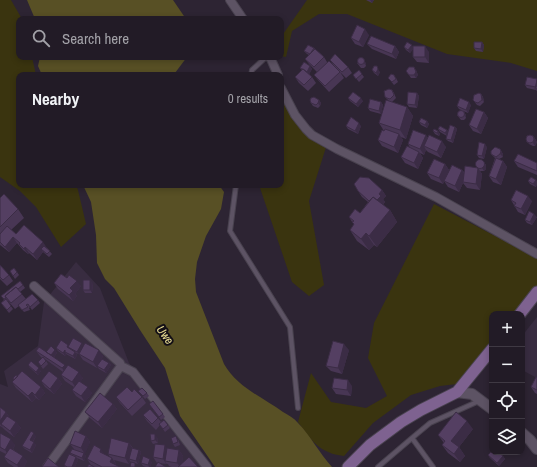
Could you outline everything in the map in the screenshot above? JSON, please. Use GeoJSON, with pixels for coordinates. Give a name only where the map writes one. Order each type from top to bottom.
{"type":"FeatureCollection","features":[{"type":"Feature","properties":{"kind":"main road"},"geometry":{"type":"LineString","coordinates":[[522,311],[537,292]]}},
{"type":"Feature","properties":{"kind":"main road"},"geometry":{"type":"LineString","coordinates":[[348,467],[370,445],[400,422],[457,392],[489,354]]}},
{"type":"Feature","properties":{"kind":"street"},"geometry":{"type":"LineString","coordinates":[[230,0],[241,16]]}},
{"type":"Feature","properties":{"kind":"street"},"geometry":{"type":"LineString","coordinates":[[272,60],[277,72]]}},
{"type":"Feature","properties":{"kind":"street"},"geometry":{"type":"LineString","coordinates":[[284,94],[295,115],[312,135],[337,149],[436,197],[537,254]]}},
{"type":"Feature","properties":{"kind":"street"},"geometry":{"type":"LineString","coordinates":[[34,286],[120,363],[121,366],[133,372],[207,467]]}},
{"type":"Feature","properties":{"kind":"street"},"geometry":{"type":"LineString","coordinates":[[46,467],[121,366]]}},
{"type":"Feature","properties":{"kind":"street"},"geometry":{"type":"LineString","coordinates":[[457,392],[472,394],[489,406]]}},
{"type":"Feature","properties":{"kind":"street"},"geometry":{"type":"LineString","coordinates":[[525,436],[537,449]]}},
{"type":"Feature","properties":{"kind":"lane"},"geometry":{"type":"LineString","coordinates":[[252,72],[263,60]]}},
{"type":"Feature","properties":{"kind":"lane"},"geometry":{"type":"LineString","coordinates":[[236,188],[230,231],[290,327],[298,408]]}},
{"type":"Feature","properties":{"kind":"lane"},"geometry":{"type":"LineString","coordinates":[[378,467],[430,424],[481,400]]}},
{"type":"Feature","properties":{"kind":"lane"},"geometry":{"type":"LineString","coordinates":[[412,438],[433,467]]}},
{"type":"Feature","properties":{"kind":"shaded area"},"geometry":{"type":"Polygon","coordinates":[[[0,0],[11,0],[20,16],[16,16],[16,60],[33,60],[35,72],[16,72],[16,188],[77,188],[86,224],[61,247],[36,207],[20,191],[0,177],[0,0]]]}},
{"type":"Feature","properties":{"kind":"shaded area"},"geometry":{"type":"Polygon","coordinates":[[[307,0],[537,0],[537,71],[511,63],[447,54],[347,14],[319,14],[292,31],[286,57],[284,57],[284,33],[307,0]]]}},
{"type":"Feature","properties":{"kind":"shaded area"},"geometry":{"type":"Polygon","coordinates":[[[284,97],[302,126],[328,141],[309,201],[324,285],[309,296],[292,282],[260,188],[284,188],[284,97]]]}},
{"type":"Feature","properties":{"kind":"shaded area"},"geometry":{"type":"Polygon","coordinates":[[[434,204],[537,258],[537,286],[516,311],[489,311],[489,345],[457,384],[440,386],[411,395],[373,423],[344,456],[328,452],[312,440],[298,422],[311,373],[331,402],[366,408],[387,396],[368,358],[374,323],[434,204]]]}},
{"type":"Feature","properties":{"kind":"shaded area"},"geometry":{"type":"Polygon","coordinates":[[[76,262],[100,288],[129,363],[209,467],[0,467],[0,384],[8,387],[4,371],[38,346],[44,302],[76,262]]]}},
{"type":"Feature","properties":{"kind":"shaded area"},"geometry":{"type":"Polygon","coordinates":[[[537,317],[537,378],[525,372],[525,332],[537,317]]]}},
{"type":"Feature","properties":{"kind":"water"},"geometry":{"type":"Polygon","coordinates":[[[27,0],[173,0],[184,16],[34,16],[27,0]]]}},
{"type":"Feature","properties":{"kind":"water"},"geometry":{"type":"Polygon","coordinates":[[[39,60],[185,60],[176,72],[41,72],[38,66],[39,60]]]}},
{"type":"Feature","properties":{"kind":"water","name":"Uwe"},"geometry":{"type":"Polygon","coordinates":[[[84,188],[221,188],[224,192],[221,209],[206,236],[197,262],[195,279],[196,292],[224,364],[229,372],[243,385],[296,421],[307,433],[332,467],[215,467],[180,416],[165,368],[114,288],[105,279],[97,263],[96,235],[91,202],[84,188]]]}},
{"type":"Feature","properties":{"kind":"building"},"geometry":{"type":"Polygon","coordinates":[[[357,25],[365,29],[359,42],[351,38],[357,25]]]}},
{"type":"Feature","properties":{"kind":"building"},"geometry":{"type":"Polygon","coordinates":[[[371,36],[395,46],[392,54],[367,44],[371,36]]]}},
{"type":"Feature","properties":{"kind":"building"},"geometry":{"type":"Polygon","coordinates":[[[407,42],[412,45],[408,50],[404,47],[407,42]]]}},
{"type":"Feature","properties":{"kind":"building"},"geometry":{"type":"Polygon","coordinates":[[[474,42],[482,42],[481,49],[474,48],[474,42]]]}},
{"type":"Feature","properties":{"kind":"building"},"geometry":{"type":"Polygon","coordinates":[[[308,45],[314,48],[310,54],[304,51],[308,45]]]}},
{"type":"Feature","properties":{"kind":"building"},"geometry":{"type":"Polygon","coordinates":[[[413,46],[425,46],[425,57],[413,57],[413,46]]]}},
{"type":"Feature","properties":{"kind":"building"},"geometry":{"type":"Polygon","coordinates":[[[315,49],[324,57],[314,67],[305,59],[315,49]]]}},
{"type":"Feature","properties":{"kind":"building"},"geometry":{"type":"Polygon","coordinates":[[[335,54],[348,67],[342,72],[330,60],[335,54]]]}},
{"type":"Feature","properties":{"kind":"building"},"geometry":{"type":"Polygon","coordinates":[[[361,57],[364,58],[364,64],[361,65],[358,64],[357,61],[358,58],[361,57]]]}},
{"type":"Feature","properties":{"kind":"building"},"geometry":{"type":"Polygon","coordinates":[[[329,61],[340,72],[325,86],[314,75],[329,61]]]}},
{"type":"Feature","properties":{"kind":"building"},"geometry":{"type":"Polygon","coordinates":[[[304,62],[310,66],[307,72],[300,68],[304,62]]]}},
{"type":"Feature","properties":{"kind":"building"},"geometry":{"type":"Polygon","coordinates":[[[374,66],[377,66],[378,69],[376,73],[372,70],[374,66]]]}},
{"type":"Feature","properties":{"kind":"building"},"geometry":{"type":"Polygon","coordinates":[[[409,67],[414,67],[416,72],[414,75],[409,75],[406,71],[409,67]]]}},
{"type":"Feature","properties":{"kind":"building"},"geometry":{"type":"Polygon","coordinates":[[[303,69],[312,77],[304,85],[295,77],[303,69]]]}},
{"type":"Feature","properties":{"kind":"building"},"geometry":{"type":"Polygon","coordinates":[[[359,70],[362,74],[356,79],[353,75],[359,70]]]}},
{"type":"Feature","properties":{"kind":"building"},"geometry":{"type":"Polygon","coordinates":[[[391,74],[394,75],[396,79],[392,82],[388,78],[391,74]]]}},
{"type":"Feature","properties":{"kind":"building"},"geometry":{"type":"Polygon","coordinates":[[[527,77],[537,79],[536,87],[525,85],[527,77]]]}},
{"type":"Feature","properties":{"kind":"building"},"geometry":{"type":"Polygon","coordinates":[[[389,89],[392,90],[394,95],[390,99],[385,97],[384,91],[389,89]]]}},
{"type":"Feature","properties":{"kind":"building"},"geometry":{"type":"Polygon","coordinates":[[[353,92],[361,98],[356,104],[348,98],[353,92]]]}},
{"type":"Feature","properties":{"kind":"building"},"geometry":{"type":"Polygon","coordinates":[[[408,92],[417,93],[415,105],[407,104],[408,92]]]}},
{"type":"Feature","properties":{"kind":"building"},"geometry":{"type":"Polygon","coordinates":[[[479,93],[481,94],[482,100],[478,103],[473,100],[474,95],[479,93]]]}},
{"type":"Feature","properties":{"kind":"building"},"geometry":{"type":"Polygon","coordinates":[[[314,97],[319,100],[316,105],[311,103],[310,100],[314,97]]]}},
{"type":"Feature","properties":{"kind":"building"},"geometry":{"type":"Polygon","coordinates":[[[460,98],[469,102],[466,110],[457,106],[460,98]]]}},
{"type":"Feature","properties":{"kind":"building"},"geometry":{"type":"Polygon","coordinates":[[[370,99],[381,102],[379,111],[368,108],[370,99]]]}},
{"type":"Feature","properties":{"kind":"building"},"geometry":{"type":"Polygon","coordinates":[[[386,100],[407,107],[400,130],[379,123],[386,100]]]}},
{"type":"Feature","properties":{"kind":"building"},"geometry":{"type":"Polygon","coordinates":[[[476,109],[484,112],[477,129],[469,125],[476,109]]]}},
{"type":"Feature","properties":{"kind":"building"},"geometry":{"type":"Polygon","coordinates":[[[461,110],[464,111],[464,117],[461,118],[458,117],[457,114],[458,111],[461,110]]]}},
{"type":"Feature","properties":{"kind":"building"},"geometry":{"type":"Polygon","coordinates":[[[351,117],[359,123],[355,131],[346,126],[351,117]]]}},
{"type":"Feature","properties":{"kind":"building"},"geometry":{"type":"Polygon","coordinates":[[[421,118],[427,121],[425,125],[419,122],[421,118]]]}},
{"type":"Feature","properties":{"kind":"building"},"geometry":{"type":"Polygon","coordinates":[[[450,125],[455,127],[451,140],[446,139],[450,125]]]}},
{"type":"Feature","properties":{"kind":"building"},"geometry":{"type":"Polygon","coordinates":[[[440,126],[447,130],[445,133],[438,129],[440,126]]]}},
{"type":"Feature","properties":{"kind":"building"},"geometry":{"type":"Polygon","coordinates":[[[385,129],[399,134],[394,147],[378,140],[382,130],[384,131],[385,129]]]}},
{"type":"Feature","properties":{"kind":"building"},"geometry":{"type":"Polygon","coordinates":[[[413,130],[426,135],[420,149],[408,144],[413,130]]]}},
{"type":"Feature","properties":{"kind":"building"},"geometry":{"type":"Polygon","coordinates":[[[429,135],[442,141],[437,152],[424,146],[429,135]]]}},
{"type":"Feature","properties":{"kind":"building"},"geometry":{"type":"Polygon","coordinates":[[[528,135],[532,135],[534,139],[532,143],[528,143],[526,141],[526,137],[528,135]]]}},
{"type":"Feature","properties":{"kind":"building"},"geometry":{"type":"Polygon","coordinates":[[[479,142],[485,144],[482,156],[477,155],[479,142]]]}},
{"type":"Feature","properties":{"kind":"building"},"geometry":{"type":"Polygon","coordinates":[[[407,146],[419,152],[414,163],[401,157],[407,146]]]}},
{"type":"Feature","properties":{"kind":"building"},"geometry":{"type":"Polygon","coordinates":[[[495,147],[501,151],[496,157],[491,154],[491,151],[495,147]]]}},
{"type":"Feature","properties":{"kind":"building"},"geometry":{"type":"Polygon","coordinates":[[[518,154],[537,163],[537,171],[514,161],[518,154]]]}},
{"type":"Feature","properties":{"kind":"building"},"geometry":{"type":"Polygon","coordinates":[[[496,158],[503,161],[496,179],[489,176],[496,158]]]}},
{"type":"Feature","properties":{"kind":"building"},"geometry":{"type":"Polygon","coordinates":[[[434,159],[445,164],[439,178],[427,173],[434,159]]]}},
{"type":"Feature","properties":{"kind":"building"},"geometry":{"type":"Polygon","coordinates":[[[480,159],[485,164],[480,169],[475,164],[480,159]]]}},
{"type":"Feature","properties":{"kind":"building"},"geometry":{"type":"Polygon","coordinates":[[[452,165],[462,170],[455,186],[444,181],[452,165]]]}},
{"type":"Feature","properties":{"kind":"building"},"geometry":{"type":"Polygon","coordinates":[[[465,166],[478,168],[476,184],[463,182],[465,166]]]}},
{"type":"Feature","properties":{"kind":"building"},"geometry":{"type":"Polygon","coordinates":[[[360,177],[369,178],[382,190],[379,194],[381,196],[377,200],[373,197],[369,201],[358,191],[354,184],[360,177]]]}},
{"type":"Feature","properties":{"kind":"building"},"geometry":{"type":"Polygon","coordinates":[[[531,177],[536,180],[533,184],[528,181],[531,177]]]}},
{"type":"Feature","properties":{"kind":"building"},"geometry":{"type":"Polygon","coordinates":[[[516,190],[528,196],[521,209],[514,206],[516,203],[511,200],[516,190]]]}},
{"type":"Feature","properties":{"kind":"building"},"geometry":{"type":"Polygon","coordinates":[[[4,194],[18,209],[0,227],[0,198],[4,194]]]}},
{"type":"Feature","properties":{"kind":"building"},"geometry":{"type":"Polygon","coordinates":[[[373,197],[390,210],[369,236],[366,233],[361,239],[350,230],[354,224],[352,222],[354,221],[349,217],[355,209],[360,213],[373,197]]]}},
{"type":"Feature","properties":{"kind":"building"},"geometry":{"type":"Polygon","coordinates":[[[529,211],[534,214],[530,222],[525,220],[529,211]]]}},
{"type":"Feature","properties":{"kind":"building"},"geometry":{"type":"Polygon","coordinates":[[[24,225],[43,242],[33,254],[25,247],[24,249],[13,237],[5,247],[0,242],[0,234],[7,226],[16,234],[24,225]]]}},
{"type":"Feature","properties":{"kind":"building"},"geometry":{"type":"Polygon","coordinates":[[[44,246],[50,251],[47,254],[41,249],[44,246]]]}},
{"type":"Feature","properties":{"kind":"building"},"geometry":{"type":"Polygon","coordinates":[[[0,265],[9,275],[3,280],[0,277],[0,265]]]}},
{"type":"Feature","properties":{"kind":"building"},"geometry":{"type":"Polygon","coordinates":[[[14,268],[17,272],[13,276],[10,271],[14,268]]]}},
{"type":"Feature","properties":{"kind":"building"},"geometry":{"type":"Polygon","coordinates":[[[61,274],[67,278],[69,275],[77,281],[70,288],[73,291],[69,295],[54,283],[61,274]]]}},
{"type":"Feature","properties":{"kind":"building"},"geometry":{"type":"Polygon","coordinates":[[[83,280],[90,280],[90,290],[83,290],[83,280]]]}},
{"type":"Feature","properties":{"kind":"building"},"geometry":{"type":"Polygon","coordinates":[[[20,281],[23,285],[18,289],[16,287],[5,296],[6,298],[4,299],[1,296],[20,281]]]}},
{"type":"Feature","properties":{"kind":"building"},"geometry":{"type":"Polygon","coordinates":[[[16,287],[22,294],[11,303],[5,296],[16,287]]]}},
{"type":"Feature","properties":{"kind":"building"},"geometry":{"type":"Polygon","coordinates":[[[32,294],[38,300],[30,307],[28,304],[26,305],[28,307],[22,310],[18,305],[32,294]]]}},
{"type":"Feature","properties":{"kind":"building"},"geometry":{"type":"Polygon","coordinates":[[[6,299],[11,306],[7,310],[1,303],[6,299]]]}},
{"type":"Feature","properties":{"kind":"building"},"geometry":{"type":"Polygon","coordinates":[[[73,338],[82,343],[77,352],[68,347],[73,338]]]}},
{"type":"Feature","properties":{"kind":"building"},"geometry":{"type":"Polygon","coordinates":[[[61,340],[68,345],[67,347],[75,352],[73,356],[65,352],[65,350],[63,353],[56,348],[61,340]]]}},
{"type":"Feature","properties":{"kind":"building"},"geometry":{"type":"Polygon","coordinates":[[[333,341],[344,344],[338,368],[326,366],[333,341]]]}},
{"type":"Feature","properties":{"kind":"building"},"geometry":{"type":"Polygon","coordinates":[[[85,343],[99,350],[93,362],[79,354],[85,343]]]}},
{"type":"Feature","properties":{"kind":"building"},"geometry":{"type":"Polygon","coordinates":[[[51,346],[55,350],[51,355],[46,352],[51,346]]]}},
{"type":"Feature","properties":{"kind":"building"},"geometry":{"type":"Polygon","coordinates":[[[39,347],[65,365],[62,368],[36,351],[39,347]]]}},
{"type":"Feature","properties":{"kind":"building"},"geometry":{"type":"Polygon","coordinates":[[[43,357],[46,361],[41,366],[38,362],[43,357]]]}},
{"type":"Feature","properties":{"kind":"building"},"geometry":{"type":"Polygon","coordinates":[[[102,359],[109,363],[104,370],[97,366],[102,359]]]}},
{"type":"Feature","properties":{"kind":"building"},"geometry":{"type":"Polygon","coordinates":[[[31,361],[39,368],[36,372],[28,365],[31,361]]]}},
{"type":"Feature","properties":{"kind":"building"},"geometry":{"type":"Polygon","coordinates":[[[68,365],[79,372],[72,382],[61,375],[68,365]]]}},
{"type":"Feature","properties":{"kind":"building"},"geometry":{"type":"Polygon","coordinates":[[[22,371],[41,387],[35,395],[32,392],[28,396],[12,382],[22,371]]]}},
{"type":"Feature","properties":{"kind":"building"},"geometry":{"type":"Polygon","coordinates":[[[49,371],[58,378],[50,389],[41,381],[49,371]]]}},
{"type":"Feature","properties":{"kind":"building"},"geometry":{"type":"Polygon","coordinates":[[[16,375],[18,376],[14,380],[13,378],[16,375]]]}},
{"type":"Feature","properties":{"kind":"building"},"geometry":{"type":"Polygon","coordinates":[[[537,377],[537,390],[531,387],[537,377]]]}},
{"type":"Feature","properties":{"kind":"building"},"geometry":{"type":"Polygon","coordinates":[[[334,378],[348,380],[347,390],[332,388],[334,378]]]}},
{"type":"Feature","properties":{"kind":"building"},"geometry":{"type":"Polygon","coordinates":[[[79,381],[88,387],[81,396],[72,390],[79,381]]]}},
{"type":"Feature","properties":{"kind":"building"},"geometry":{"type":"Polygon","coordinates":[[[127,387],[132,392],[134,389],[142,397],[128,410],[116,397],[127,387]]]}},
{"type":"Feature","properties":{"kind":"building"},"geometry":{"type":"Polygon","coordinates":[[[142,388],[147,393],[143,396],[138,391],[142,388]]]}},
{"type":"Feature","properties":{"kind":"building"},"geometry":{"type":"Polygon","coordinates":[[[100,393],[113,404],[98,422],[85,412],[100,393]]]}},
{"type":"Feature","properties":{"kind":"building"},"geometry":{"type":"Polygon","coordinates":[[[153,401],[163,414],[159,417],[149,404],[153,401]]]}},
{"type":"Feature","properties":{"kind":"building"},"geometry":{"type":"Polygon","coordinates":[[[0,407],[6,412],[0,421],[0,407]]]}},
{"type":"Feature","properties":{"kind":"building"},"geometry":{"type":"Polygon","coordinates":[[[150,409],[158,418],[152,424],[143,415],[150,409]]]}},
{"type":"Feature","properties":{"kind":"building"},"geometry":{"type":"Polygon","coordinates":[[[456,412],[467,421],[451,441],[459,447],[454,454],[442,445],[445,441],[438,435],[456,412]]]}},
{"type":"Feature","properties":{"kind":"building"},"geometry":{"type":"Polygon","coordinates":[[[7,416],[16,422],[10,431],[1,424],[7,416]]]}},
{"type":"Feature","properties":{"kind":"building"},"geometry":{"type":"Polygon","coordinates":[[[164,420],[168,425],[163,429],[159,424],[164,420]]]}},
{"type":"Feature","properties":{"kind":"building"},"geometry":{"type":"Polygon","coordinates":[[[31,431],[34,433],[30,440],[34,442],[30,450],[22,446],[31,431]]]}},
{"type":"Feature","properties":{"kind":"building"},"geometry":{"type":"Polygon","coordinates":[[[75,431],[86,436],[81,448],[70,444],[75,431]]]}},
{"type":"Feature","properties":{"kind":"building"},"geometry":{"type":"Polygon","coordinates":[[[0,433],[11,439],[5,450],[0,447],[0,433]]]}},
{"type":"Feature","properties":{"kind":"building"},"geometry":{"type":"Polygon","coordinates":[[[150,434],[155,434],[155,440],[151,441],[150,434]]]}},
{"type":"Feature","properties":{"kind":"building"},"geometry":{"type":"Polygon","coordinates":[[[176,436],[178,442],[173,444],[171,438],[176,436]]]}},
{"type":"Feature","properties":{"kind":"building"},"geometry":{"type":"Polygon","coordinates":[[[111,438],[129,443],[125,458],[108,454],[111,438]]]}},
{"type":"Feature","properties":{"kind":"building"},"geometry":{"type":"Polygon","coordinates":[[[155,444],[165,445],[163,459],[153,457],[155,444]]]}},
{"type":"Feature","properties":{"kind":"building"},"geometry":{"type":"Polygon","coordinates":[[[94,445],[101,449],[100,452],[112,458],[110,462],[120,467],[102,467],[87,459],[94,445]]]}},
{"type":"Feature","properties":{"kind":"building"},"geometry":{"type":"Polygon","coordinates":[[[10,448],[23,456],[17,465],[4,457],[10,448]]]}},
{"type":"Feature","properties":{"kind":"building"},"geometry":{"type":"Polygon","coordinates":[[[132,448],[139,450],[136,461],[129,459],[132,448]]]}},
{"type":"Feature","properties":{"kind":"building"},"geometry":{"type":"Polygon","coordinates":[[[167,448],[179,450],[177,463],[165,461],[167,448]]]}},
{"type":"Feature","properties":{"kind":"building"},"geometry":{"type":"Polygon","coordinates":[[[72,449],[84,453],[82,458],[70,453],[72,449]]]}},
{"type":"Feature","properties":{"kind":"building"},"geometry":{"type":"Polygon","coordinates":[[[69,454],[76,457],[72,467],[67,467],[64,465],[69,454]]]}},
{"type":"Feature","properties":{"kind":"building"},"geometry":{"type":"Polygon","coordinates":[[[489,454],[503,456],[497,463],[488,455],[489,454]]]}},
{"type":"Feature","properties":{"kind":"building"},"geometry":{"type":"Polygon","coordinates":[[[143,456],[150,459],[148,465],[141,463],[143,456]]]}},
{"type":"Feature","properties":{"kind":"building"},"geometry":{"type":"Polygon","coordinates":[[[189,457],[198,467],[178,467],[189,457]]]}},
{"type":"Feature","properties":{"kind":"building"},"geometry":{"type":"Polygon","coordinates":[[[48,458],[59,467],[42,467],[48,458]]]}},
{"type":"Feature","properties":{"kind":"building"},"geometry":{"type":"Polygon","coordinates":[[[131,462],[135,463],[135,467],[130,467],[131,462]]]}},
{"type":"Feature","properties":{"kind":"building"},"geometry":{"type":"Polygon","coordinates":[[[158,462],[166,467],[155,467],[158,462]]]}},
{"type":"Feature","properties":{"kind":"building"},"geometry":{"type":"Polygon","coordinates":[[[89,464],[94,467],[87,467],[89,464]]]}}]}
